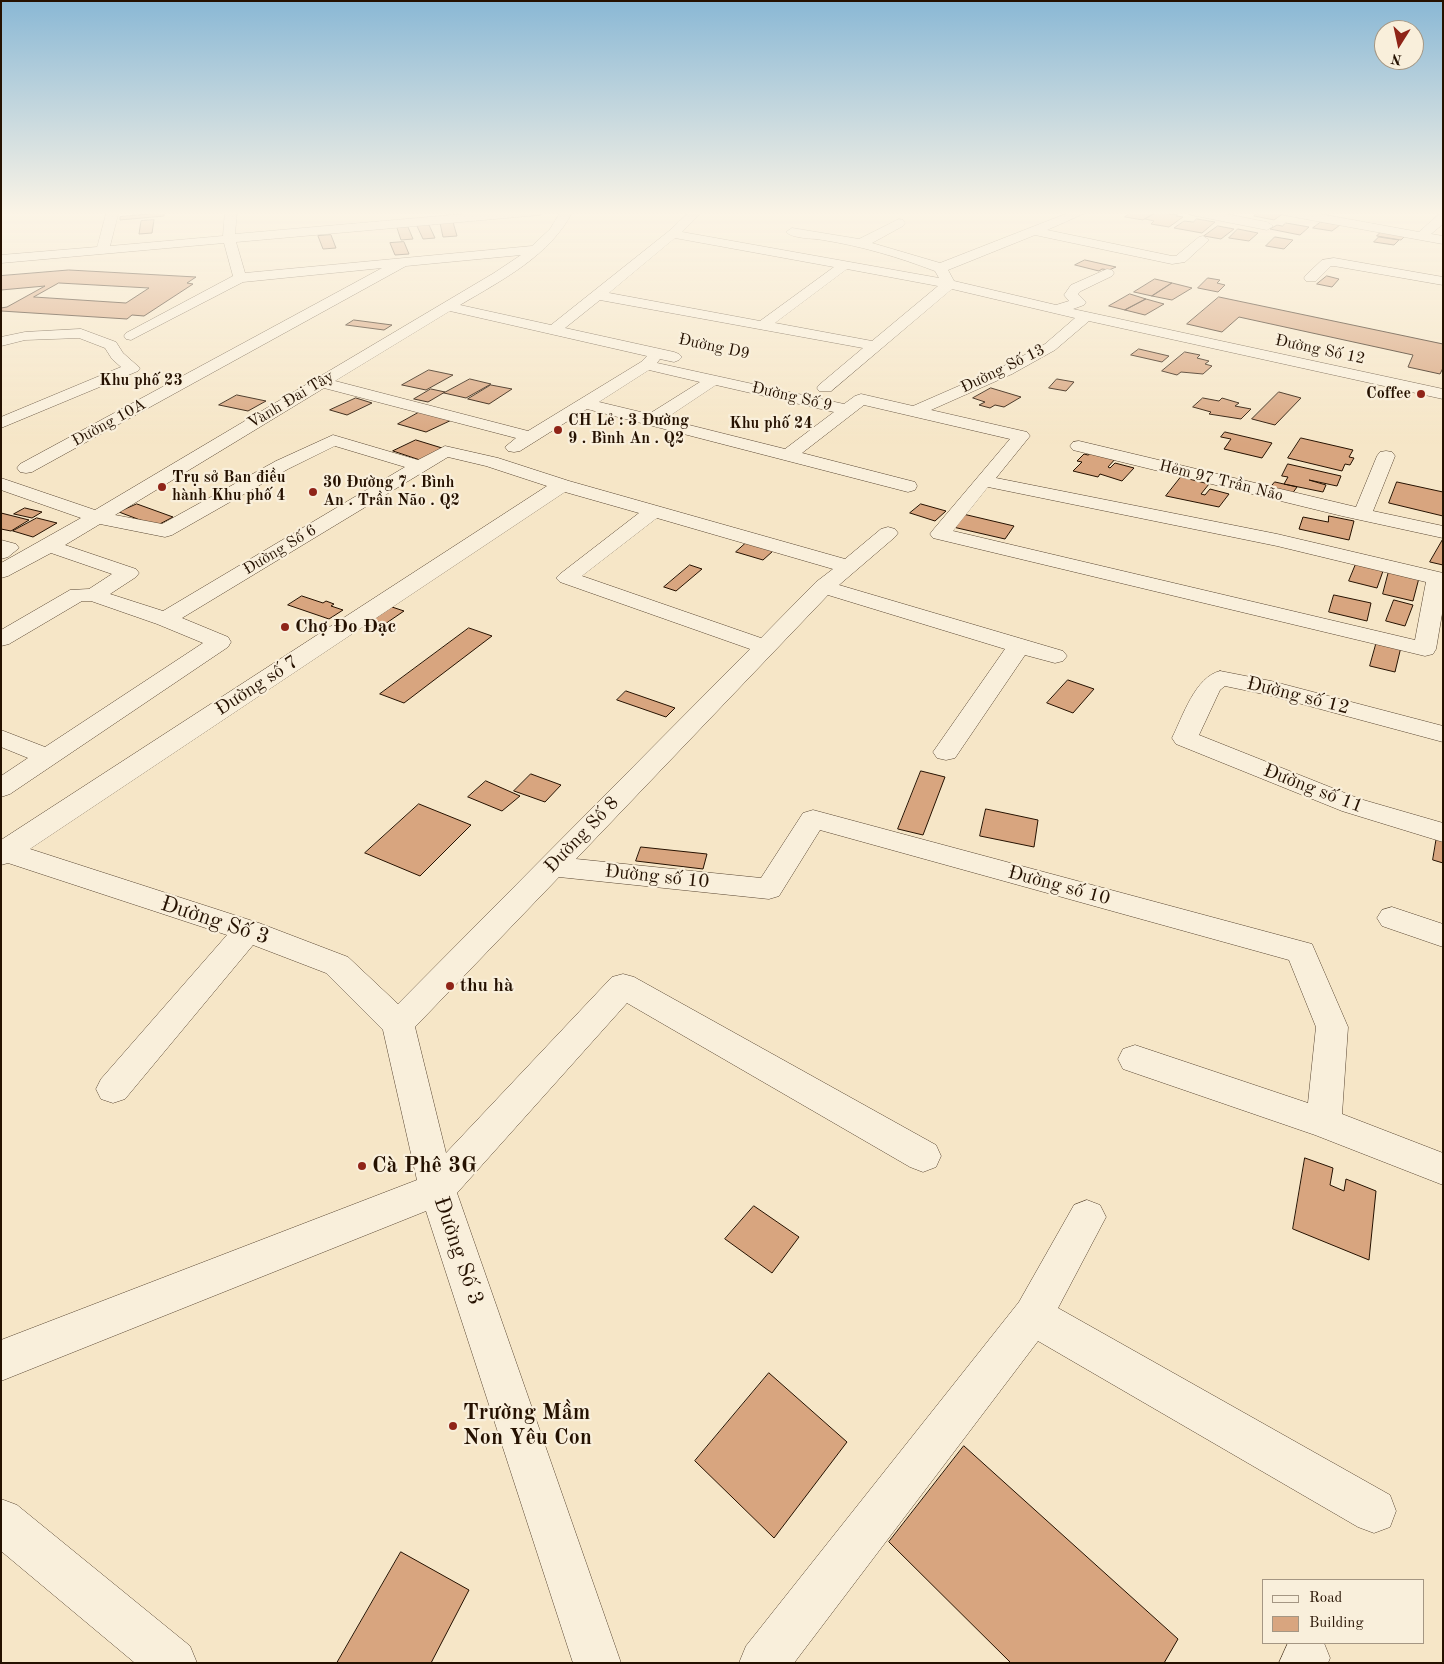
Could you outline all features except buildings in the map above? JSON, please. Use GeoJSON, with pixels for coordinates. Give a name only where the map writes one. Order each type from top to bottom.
{"type":"FeatureCollection","features":[{"type":"Feature","properties":{"kind":"street"},"geometry":{"type":"LineString","coordinates":[[131,336],[220,289]]}},
{"type":"Feature","properties":{"kind":"street","name":"Đường 10A"},"geometry":{"type":"LineString","coordinates":[[26,468],[355,289]]}},
{"type":"Feature","properties":{"kind":"street","name":"Vành Đai Tây"},"geometry":{"type":"LineString","coordinates":[[1,572],[49,546],[321,382],[449,308],[478,289]]}},
{"type":"Feature","properties":{"kind":"street"},"geometry":{"type":"LineString","coordinates":[[553,331],[605,289]]}},
{"type":"Feature","properties":{"kind":"street"},"geometry":{"type":"LineString","coordinates":[[762,326],[813,289]]}},
{"type":"Feature","properties":{"kind":"street"},"geometry":{"type":"LineString","coordinates":[[825,388],[943,289]]}},
{"type":"Feature","properties":{"kind":"street","name":"Đường Số 12"},"geometry":{"type":"LineString","coordinates":[[969,289],[1443,394]]}},
{"type":"Feature","properties":{"kind":"street"},"geometry":{"type":"LineString","coordinates":[[1058,309],[1079,302],[1071,295],[1076,289]]}},
{"type":"Feature","properties":{"kind":"street"},"geometry":{"type":"LineString","coordinates":[[597,295],[874,346]]}},
{"type":"Feature","properties":{"kind":"street","name":"Đường D9"},"geometry":{"type":"LineString","coordinates":[[449,308],[553,331],[652,359]]}},
{"type":"Feature","properties":{"kind":"street","name":"Đường Số 13"},"geometry":{"type":"LineString","coordinates":[[913,412],[1021,363],[1050,346],[1086,316]]}},
{"type":"Feature","properties":{"kind":"street"},"geometry":{"type":"LineString","coordinates":[[1,342],[25,336],[81,333],[111,345],[117,356],[132,368],[1,422]]}},
{"type":"Feature","properties":{"kind":"street"},"geometry":{"type":"LineString","coordinates":[[492,462],[529,436],[584,404],[652,359]]}},
{"type":"Feature","properties":{"kind":"street","name":"Đường Số 9"},"geometry":{"type":"LineString","coordinates":[[652,359],[718,373],[847,410],[861,399],[1021,436],[984,481]]}},
{"type":"Feature","properties":{"kind":"street"},"geometry":{"type":"LineString","coordinates":[[652,420],[718,373]]}},
{"type":"Feature","properties":{"kind":"street"},"geometry":{"type":"LineString","coordinates":[[321,382],[529,436]]}},
{"type":"Feature","properties":{"kind":"street"},"geometry":{"type":"LineString","coordinates":[[807,384],[861,399]]}},
{"type":"Feature","properties":{"kind":"street"},"geometry":{"type":"LineString","coordinates":[[584,404],[790,454],[908,486]]}},
{"type":"Feature","properties":{"kind":"street"},"geometry":{"type":"LineString","coordinates":[[790,454],[847,410]]}},
{"type":"Feature","properties":{"kind":"street"},"geometry":{"type":"LineString","coordinates":[[1,484],[96,517],[165,531],[282,465],[333,440],[420,466]]}},
{"type":"Feature","properties":{"kind":"street","name":"Hẻm 97 Trần Não"},"geometry":{"type":"LineString","coordinates":[[1079,446],[1342,510],[1363,513],[1443,532]]}},
{"type":"Feature","properties":{"kind":"street","name":"Đường Số 6"},"geometry":{"type":"LineString","coordinates":[[165,618],[446,452],[492,462],[562,485]]}},
{"type":"Feature","properties":{"kind":"street"},"geometry":{"type":"LineString","coordinates":[[1363,513],[1386,456]]}},
{"type":"Feature","properties":{"kind":"street"},"geometry":{"type":"LineString","coordinates":[[984,481],[1277,540],[1438,578],[1425,649],[940,534],[984,481]]}},
{"type":"Feature","properties":{"kind":"street"},"geometry":{"type":"LineString","coordinates":[[562,485],[847,566]]}},
{"type":"Feature","properties":{"kind":"street","name":"Đường số 7"},"geometry":{"type":"LineString","coordinates":[[3,852],[562,485]]}},
{"type":"Feature","properties":{"kind":"street"},"geometry":{"type":"LineString","coordinates":[[654,511],[567,578],[766,647]]}},
{"type":"Feature","properties":{"kind":"street","name":"Đường Số 8"},"geometry":{"type":"LineString","coordinates":[[398,1024],[824,587],[888,533]]}},
{"type":"Feature","properties":{"kind":"street"},"geometry":{"type":"LineString","coordinates":[[1,546],[9,548],[1,553]]}},
{"type":"Feature","properties":{"kind":"street"},"geometry":{"type":"LineString","coordinates":[[49,546],[129,573],[93,595]]}},
{"type":"Feature","properties":{"kind":"street"},"geometry":{"type":"LineString","coordinates":[[824,587],[1055,656]]}},
{"type":"Feature","properties":{"kind":"street"},"geometry":{"type":"LineString","coordinates":[[1,639],[78,595],[93,595],[165,618],[220,642],[1,788]]}},
{"type":"Feature","properties":{"kind":"street"},"geometry":{"type":"LineString","coordinates":[[946,752],[1019,646]]}},
{"type":"Feature","properties":{"kind":"street","name":"Đường số 12"},"geometry":{"type":"LineString","coordinates":[[1185,738],[1210,686],[1220,678],[1270,688],[1443,734]]}},
{"type":"Feature","properties":{"kind":"street"},"geometry":{"type":"LineString","coordinates":[[1,738],[47,757]]}},
{"type":"Feature","properties":{"kind":"street","name":"Đường số 11"},"geometry":{"type":"LineString","coordinates":[[1185,738],[1351,805],[1443,833]]}},
{"type":"Feature","properties":{"kind":"street","name":"Đường số 10"},"geometry":{"type":"LineString","coordinates":[[552,866],[769,888],[813,820],[1301,952],[1332,1027],[1324,1123]]}},
{"type":"Feature","properties":{"kind":"street","name":"Đường Số 3"},"geometry":{"type":"LineString","coordinates":[[3,852],[248,931],[337,965],[398,1024],[437,1189],[597,1663]]}},
{"type":"Feature","properties":{"kind":"street"},"geometry":{"type":"LineString","coordinates":[[1392,918],[1443,936]]}},
{"type":"Feature","properties":{"kind":"street"},"geometry":{"type":"LineString","coordinates":[[113,1089],[248,931]]}},
{"type":"Feature","properties":{"kind":"street"},"geometry":{"type":"LineString","coordinates":[[1,1361],[437,1189],[623,986],[923,1156]]}},
{"type":"Feature","properties":{"kind":"street"},"geometry":{"type":"LineString","coordinates":[[1135,1059],[1324,1123],[1443,1169]]}},
{"type":"Feature","properties":{"kind":"street"},"geometry":{"type":"LineString","coordinates":[[763,1663],[1033,1316],[1087,1217]]}},
{"type":"Feature","properties":{"kind":"street"},"geometry":{"type":"LineString","coordinates":[[1033,1316],[1374,1511]]}},
{"type":"Feature","properties":{"kind":"street"},"geometry":{"type":"LineString","coordinates":[[1,1521],[173,1663]]}},
{"type":"Feature","properties":{"kind":"place","name":"Coffee"},"geometry":{"type":"Point","coordinates":[1421,394]}},
{"type":"Feature","properties":{"kind":"place","name":"CH Lẻ : 3 Đường 9 . Bình An . Q2"},"geometry":{"type":"Point","coordinates":[558,430]}},
{"type":"Feature","properties":{"kind":"place","name":"Trụ sở Ban điều hành Khu phố 4"},"geometry":{"type":"Point","coordinates":[162,487]}},
{"type":"Feature","properties":{"kind":"place","name":"30 Đường 7 . Bình An . Trần Não . Q2"},"geometry":{"type":"Point","coordinates":[313,492]}},
{"type":"Feature","properties":{"kind":"place","name":"Chợ Đo Đạc"},"geometry":{"type":"Point","coordinates":[285,627]}},
{"type":"Feature","properties":{"kind":"place","name":"thu hà"},"geometry":{"type":"Point","coordinates":[450,986]}},
{"type":"Feature","properties":{"kind":"place","name":"Cà Phê 3G"},"geometry":{"type":"Point","coordinates":[362,1166]}},
{"type":"Feature","properties":{"kind":"place","name":"Trường Mầm Non Yêu Con"},"geometry":{"type":"Point","coordinates":[453,1426]}},
{"type":"Feature","properties":{"kind":"district","name":"Khu phố 23"},"geometry":{"type":"Point","coordinates":[141,381]}},
{"type":"Feature","properties":{"kind":"district","name":"Khu phố 24"},"geometry":{"type":"Point","coordinates":[771,424]}}]}
